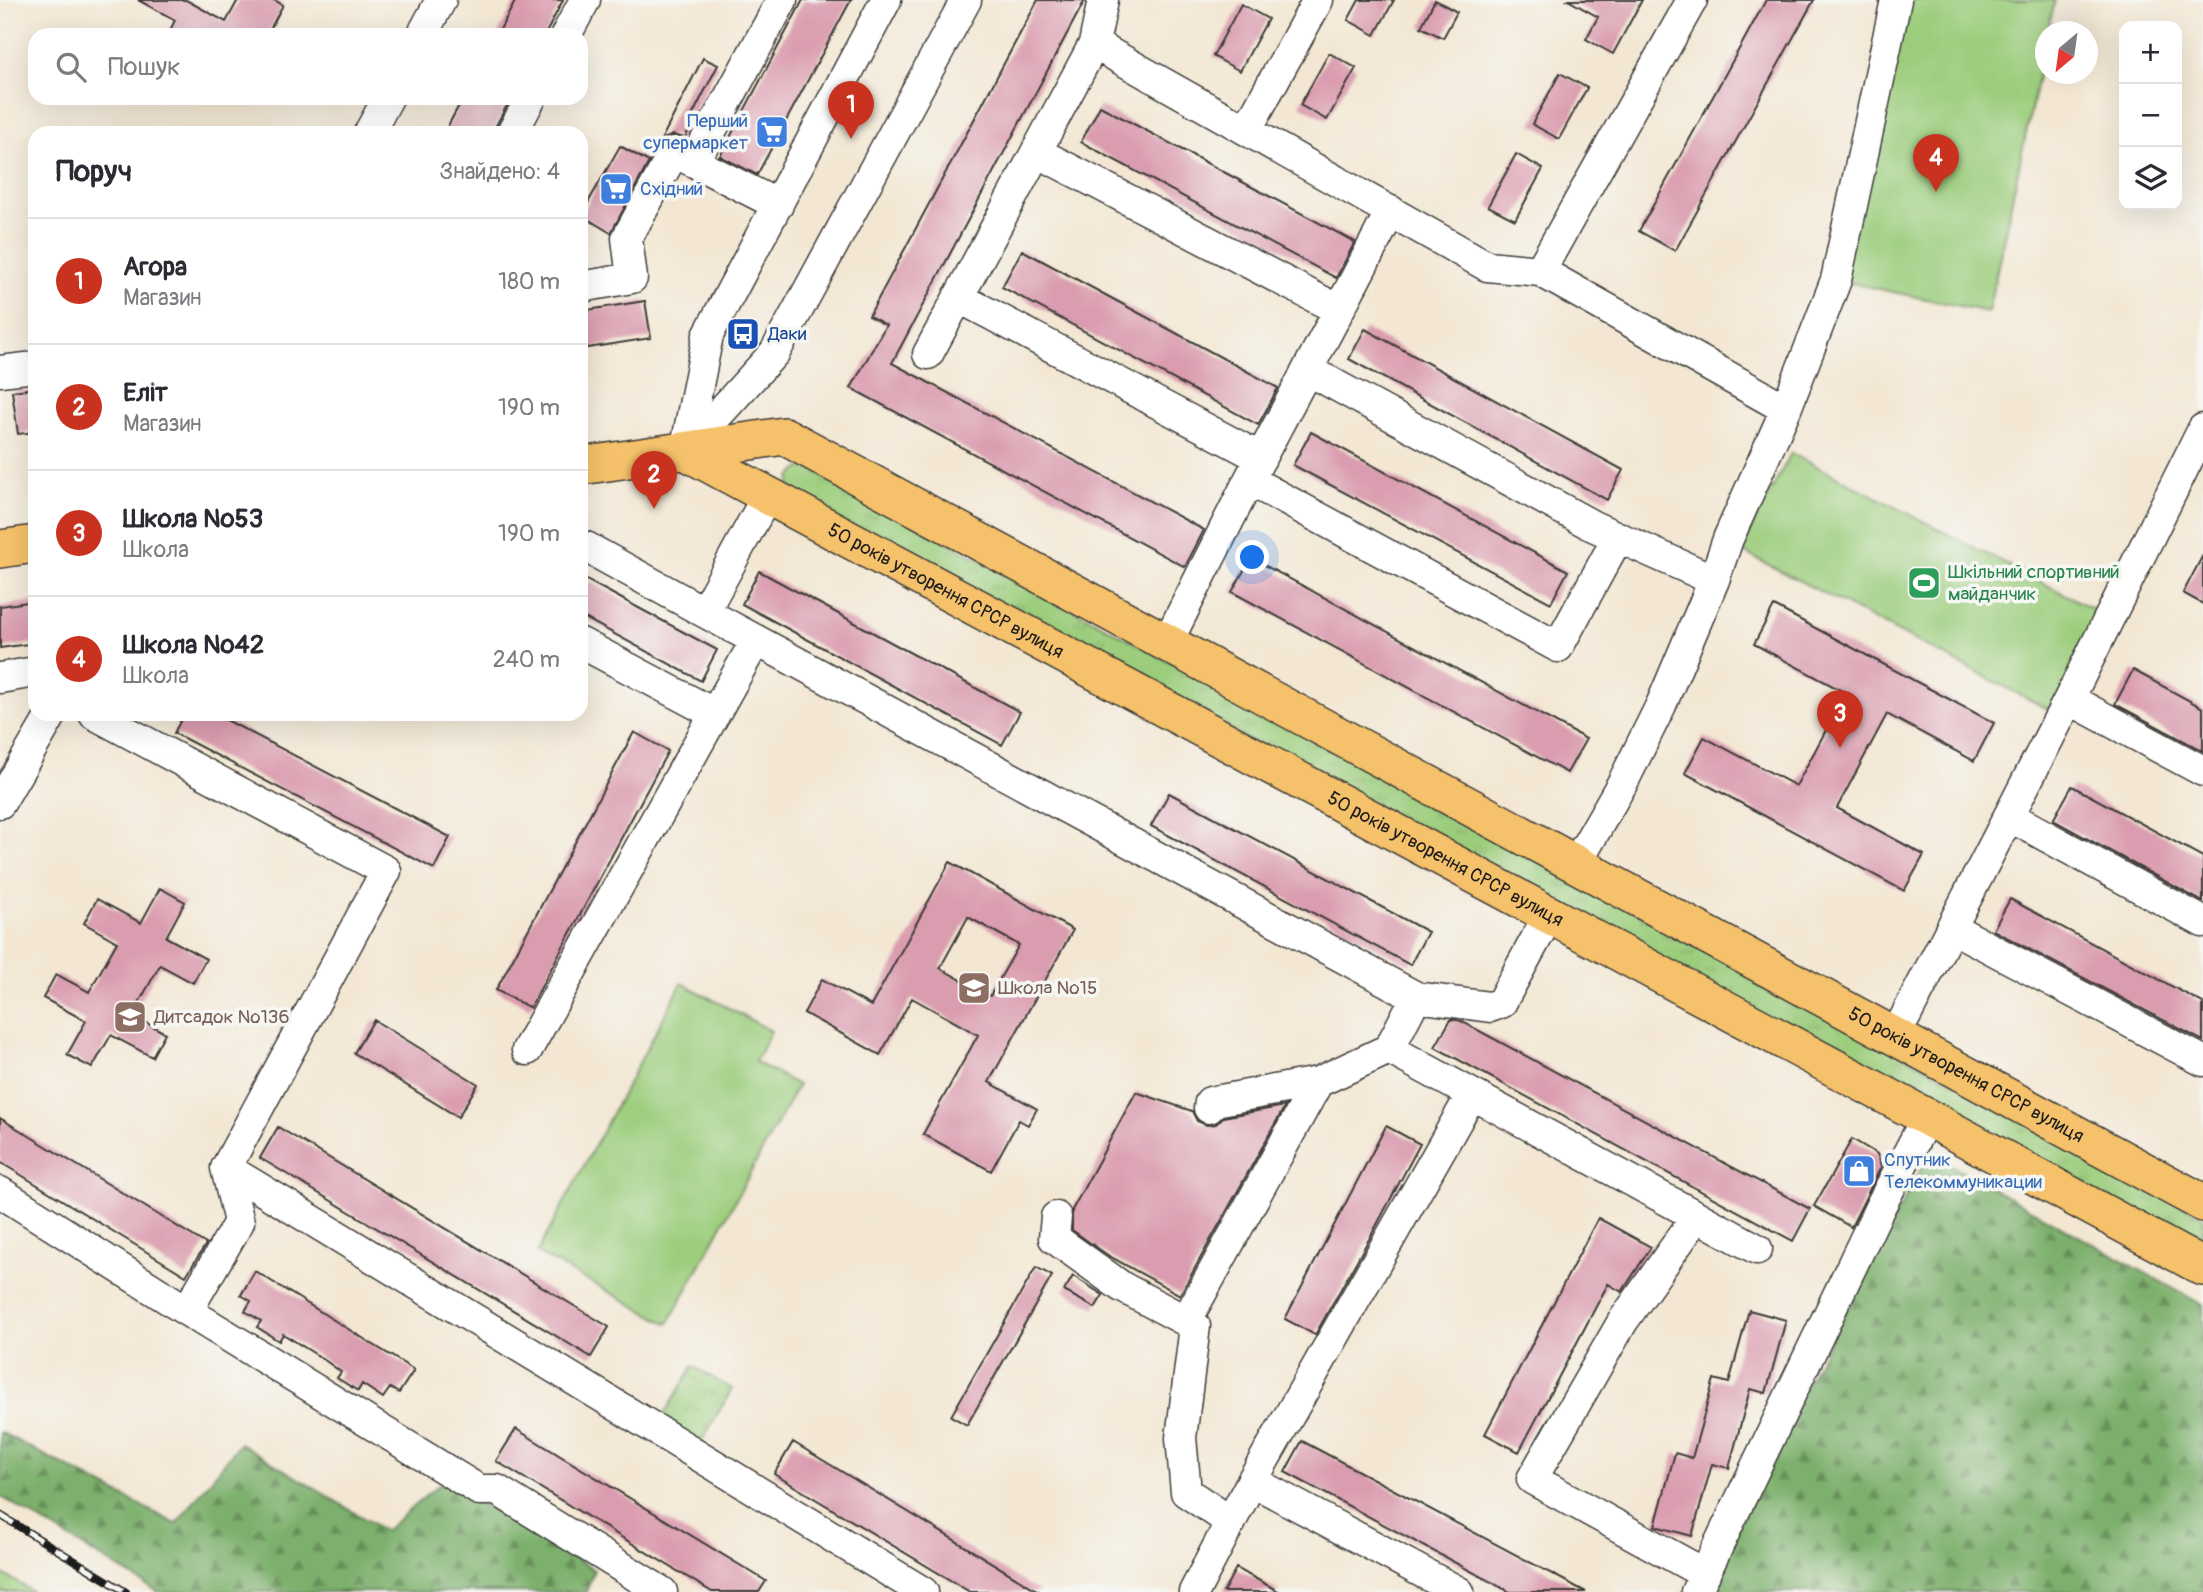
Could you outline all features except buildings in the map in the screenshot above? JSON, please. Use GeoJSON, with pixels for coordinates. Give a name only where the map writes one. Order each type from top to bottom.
{"type":"FeatureCollection","features":[{"type":"Feature","properties":{"kind":"main road","name":"50 років утворення СРСР вулиця"},"geometry":{"type":"LineString","coordinates":[[588,465],[784,436],[2203,1203]]}},
{"type":"Feature","properties":{"kind":"main road","name":"50 років утворення СРСР вулиця"},"geometry":{"type":"LineString","coordinates":[[685,451],[1927,1117],[2203,1268]]}},
{"type":"Feature","properties":{"kind":"main road"},"geometry":{"type":"LineString","coordinates":[[0,549],[28,545]]}},
{"type":"Feature","properties":{"kind":"street"},"geometry":{"type":"LineString","coordinates":[[426,28],[441,0]]}},
{"type":"Feature","properties":{"kind":"street"},"geometry":{"type":"LineString","coordinates":[[570,28],[585,0]]}},
{"type":"Feature","properties":{"kind":"street"},"geometry":{"type":"LineString","coordinates":[[694,162],[782,0]]}},
{"type":"Feature","properties":{"kind":"street"},"geometry":{"type":"LineString","coordinates":[[685,451],[708,335],[886,0]]}},
{"type":"Feature","properties":{"kind":"street"},"geometry":{"type":"LineString","coordinates":[[685,451],[775,352],[966,0]]}},
{"type":"Feature","properties":{"kind":"street"},"geometry":{"type":"LineString","coordinates":[[928,354],[1094,44],[1103,0]]}},
{"type":"Feature","properties":{"kind":"street"},"geometry":{"type":"LineString","coordinates":[[1247,129],[1318,0]]}},
{"type":"Feature","properties":{"kind":"street"},"geometry":{"type":"LineString","coordinates":[[1540,271],[1692,0]]}},
{"type":"Feature","properties":{"kind":"street"},"geometry":{"type":"LineString","coordinates":[[1576,864],[1623,782],[1661,705],[1714,580],[1728,539],[1786,409],[1836,279],[1896,0]]}},
{"type":"Feature","properties":{"kind":"street"},"geometry":{"type":"LineString","coordinates":[[1094,44],[1487,266],[1540,271],[1786,409]]}},
{"type":"Feature","properties":{"kind":"street"},"geometry":{"type":"LineString","coordinates":[[373,126],[384,105]]}},
{"type":"Feature","properties":{"kind":"street"},"geometry":{"type":"LineString","coordinates":[[516,126],[527,105]]}},
{"type":"Feature","properties":{"kind":"street"},"geometry":{"type":"LineString","coordinates":[[588,286],[632,278],[627,238],[674,152],[778,205]]}},
{"type":"Feature","properties":{"kind":"street"},"geometry":{"type":"LineString","coordinates":[[1037,152],[1339,310]]}},
{"type":"Feature","properties":{"kind":"street"},"geometry":{"type":"LineString","coordinates":[[1167,643],[1391,211]]}},
{"type":"Feature","properties":{"kind":"street"},"geometry":{"type":"LineString","coordinates":[[958,297],[1558,647],[1618,537]]}},
{"type":"Feature","properties":{"kind":"street"},"geometry":{"type":"LineString","coordinates":[[0,372],[28,368]]}},
{"type":"Feature","properties":{"kind":"street"},"geometry":{"type":"LineString","coordinates":[[1308,370],[1594,526],[1714,580]]}},
{"type":"Feature","properties":{"kind":"street"},"geometry":{"type":"LineString","coordinates":[[1895,1037],[2069,699],[2203,429]]}},
{"type":"Feature","properties":{"kind":"street"},"geometry":{"type":"LineString","coordinates":[[704,612],[768,496]]}},
{"type":"Feature","properties":{"kind":"street"},"geometry":{"type":"LineString","coordinates":[[588,548],[1416,997],[1490,1007],[1501,1003],[1549,915]]}},
{"type":"Feature","properties":{"kind":"street"},"geometry":{"type":"LineString","coordinates":[[527,1050],[756,640]]}},
{"type":"Feature","properties":{"kind":"street"},"geometry":{"type":"LineString","coordinates":[[588,647],[715,714]]}},
{"type":"Feature","properties":{"kind":"street"},"geometry":{"type":"LineString","coordinates":[[2069,699],[2203,771]]}},
{"type":"Feature","properties":{"kind":"street"},"geometry":{"type":"LineString","coordinates":[[0,803],[48,721]]}},
{"type":"Feature","properties":{"kind":"street"},"geometry":{"type":"LineString","coordinates":[[107,721],[386,871],[226,1168],[239,1222],[187,1311]]}},
{"type":"Feature","properties":{"kind":"street"},"geometry":{"type":"LineString","coordinates":[[2009,816],[2203,922]]}},
{"type":"Feature","properties":{"kind":"street"},"geometry":{"type":"LineString","coordinates":[[1952,928],[2203,1060]]}},
{"type":"Feature","properties":{"kind":"street"},"geometry":{"type":"LineString","coordinates":[[1209,1108],[1210,1102],[1318,1082],[1389,1049],[1416,997]]}},
{"type":"Feature","properties":{"kind":"street"},"geometry":{"type":"LineString","coordinates":[[1389,1049],[1757,1249]]}},
{"type":"Feature","properties":{"kind":"street"},"geometry":{"type":"LineString","coordinates":[[1056,1217],[1054,1238],[1122,1287],[1186,1321],[1318,1082]]}},
{"type":"Feature","properties":{"kind":"street"},"geometry":{"type":"LineString","coordinates":[[1194,1592],[1252,1481],[1472,1094]]}},
{"type":"Feature","properties":{"kind":"street"},"geometry":{"type":"LineString","coordinates":[[1697,1216],[1623,1321],[1532,1479],[1700,1583],[1881,1205],[1927,1117]]}},
{"type":"Feature","properties":{"kind":"street"},"geometry":{"type":"LineString","coordinates":[[226,1168],[923,1592]]}},
{"type":"Feature","properties":{"kind":"street"},"geometry":{"type":"LineString","coordinates":[[0,1192],[187,1311],[479,1490],[496,1490],[662,1592]]}},
{"type":"Feature","properties":{"kind":"street"},"geometry":{"type":"LineString","coordinates":[[1195,1326],[1181,1438],[1186,1492],[1231,1522]]}},
{"type":"Feature","properties":{"kind":"street"},"geometry":{"type":"LineString","coordinates":[[1252,1481],[1459,1592]]}},
{"type":"Feature","properties":{"kind":"green space"},"geometry":{"type":"Polygon","coordinates":[[[1896,0],[2055,0],[2050,21],[2035,21],[2036,84],[1988,312],[1836,280],[1896,0]]]}},
{"type":"Feature","properties":{"kind":"green space","name":"Шкільний спортивний майданчик"},"geometry":{"type":"Polygon","coordinates":[[[1791,453],[2107,616],[2057,714],[1740,550],[1791,453]]]}},
{"type":"Feature","properties":{"kind":"green space"},"geometry":{"type":"Polygon","coordinates":[[[806,466],[2203,1216],[2203,1252],[791,494],[791,476],[806,466]]]}},
{"type":"Feature","properties":{"kind":"green space"},"geometry":{"type":"Polygon","coordinates":[[[682,983],[771,1031],[755,1062],[798,1085],[668,1324],[537,1253],[682,983]]]}},
{"type":"Feature","properties":{"kind":"green space"},"geometry":{"type":"Polygon","coordinates":[[[1929,1153],[2203,1305],[2203,1592],[1696,1592],[1929,1153]]]}},
{"type":"Feature","properties":{"kind":"green space"},"geometry":{"type":"Polygon","coordinates":[[[693,1366],[732,1389],[699,1446],[659,1423],[693,1366]]]}},
{"type":"Feature","properties":{"kind":"green space"},"geometry":{"type":"Polygon","coordinates":[[[0,1432],[176,1524],[240,1443],[385,1531],[443,1481],[594,1570],[586,1592],[158,1592],[0,1496],[0,1432]]]}},
{"type":"Feature","properties":{"kind":"green space"},"geometry":{"type":"Polygon","coordinates":[[[0,1572],[33,1592],[0,1592],[0,1572]]]}},
{"type":"Feature","properties":{"kind":"railway"},"geometry":{"type":"LineString","coordinates":[[0,1515],[126,1592]]}},
{"type":"Feature","properties":{"kind":"place","name":"Перший супермаркет"},"geometry":{"type":"Point","coordinates":[772,132]}},
{"type":"Feature","properties":{"kind":"place","name":"Агора"},"geometry":{"type":"Point","coordinates":[851,139]}},
{"type":"Feature","properties":{"kind":"place","name":"Східний"},"geometry":{"type":"Point","coordinates":[616,189]}},
{"type":"Feature","properties":{"kind":"place","name":"Школа №42"},"geometry":{"type":"Point","coordinates":[1936,192]}},
{"type":"Feature","properties":{"kind":"place","name":"Даки"},"geometry":{"type":"Point","coordinates":[743,334]}},
{"type":"Feature","properties":{"kind":"place","name":"Еліт"},"geometry":{"type":"Point","coordinates":[654,509]}},
{"type":"Feature","properties":{"kind":"place","name":"Шкільний спортивний майданчик"},"geometry":{"type":"Point","coordinates":[1924,583]}},
{"type":"Feature","properties":{"kind":"place","name":"Школа №53"},"geometry":{"type":"Point","coordinates":[1840,748]}},
{"type":"Feature","properties":{"kind":"place","name":"Школа №15"},"geometry":{"type":"Point","coordinates":[974,988]}},
{"type":"Feature","properties":{"kind":"place","name":"Дитсадок №136"},"geometry":{"type":"Point","coordinates":[130,1017]}},
{"type":"Feature","properties":{"kind":"place","name":"Спутник Телекоммуникации"},"geometry":{"type":"Point","coordinates":[1859,1171]}}]}
